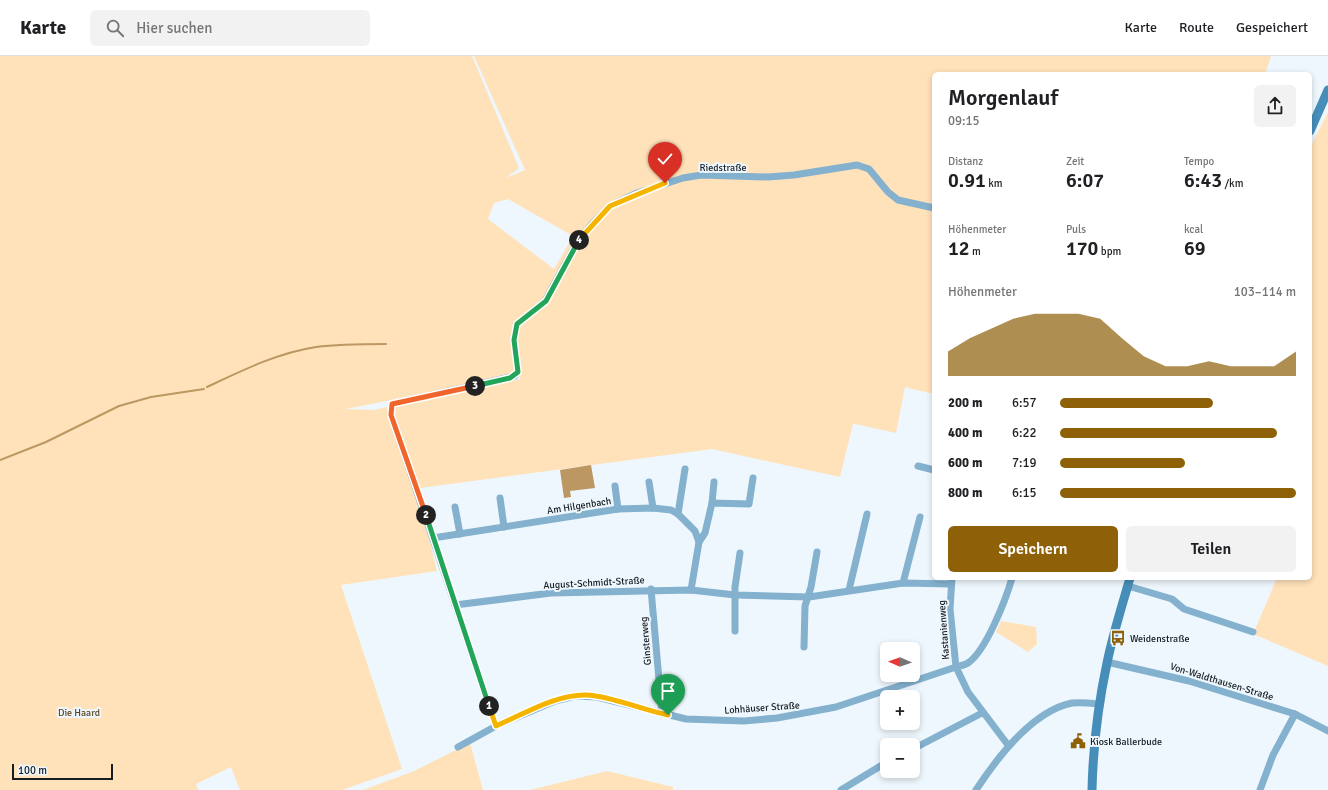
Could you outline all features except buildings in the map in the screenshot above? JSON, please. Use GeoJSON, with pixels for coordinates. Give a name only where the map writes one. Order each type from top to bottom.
{"type":"FeatureCollection","features":[{"type":"Feature","properties":{"kind":"street"},"geometry":{"type":"LineString","coordinates":[[1312,126],[1328,90]]}},
{"type":"Feature","properties":{"kind":"street","name":"Riedstraße"},"geometry":{"type":"LineString","coordinates":[[433,538],[391,415],[392,404],[515,376],[518,372],[514,340],[517,324],[546,301],[576,244],[600,214],[610,206],[637,193],[665,183],[701,175],[768,177],[794,175],[857,165],[870,169],[888,192],[898,200],[932,208]]}},
{"type":"Feature","properties":{"kind":"street"},"geometry":{"type":"LineString","coordinates":[[918,466],[932,470]]}},
{"type":"Feature","properties":{"kind":"street"},"geometry":{"type":"LineString","coordinates":[[678,514],[685,469]]}},
{"type":"Feature","properties":{"kind":"street"},"geometry":{"type":"LineString","coordinates":[[712,503],[749,504],[753,478]]}},
{"type":"Feature","properties":{"kind":"street"},"geometry":{"type":"LineString","coordinates":[[649,482],[653,508]]}},
{"type":"Feature","properties":{"kind":"street"},"geometry":{"type":"LineString","coordinates":[[691,590],[699,542],[705,533],[712,503],[714,482]]}},
{"type":"Feature","properties":{"kind":"street","name":"Am Hilgenbach"},"geometry":{"type":"LineString","coordinates":[[615,486],[618,508]]}},
{"type":"Feature","properties":{"kind":"street"},"geometry":{"type":"LineString","coordinates":[[500,498],[504,527]]}},
{"type":"Feature","properties":{"kind":"street"},"geometry":{"type":"LineString","coordinates":[[455,507],[460,534]]}},
{"type":"Feature","properties":{"kind":"street","name":"Am Hilgenbach"},"geometry":{"type":"LineString","coordinates":[[433,538],[618,508],[653,508],[671,510],[678,514],[695,531],[699,542]]}},
{"type":"Feature","properties":{"kind":"street"},"geometry":{"type":"LineString","coordinates":[[849,590],[867,514]]}},
{"type":"Feature","properties":{"kind":"street"},"geometry":{"type":"LineString","coordinates":[[903,583],[920,517]]}},
{"type":"Feature","properties":{"kind":"street"},"geometry":{"type":"LineString","coordinates":[[433,538],[496,726]]}},
{"type":"Feature","properties":{"kind":"street"},"geometry":{"type":"LineString","coordinates":[[804,647],[805,606],[809,597],[817,552]]}},
{"type":"Feature","properties":{"kind":"street"},"geometry":{"type":"LineString","coordinates":[[735,631],[735,595],[740,553]]}},
{"type":"Feature","properties":{"kind":"street","name":"Kastanienweg"},"geometry":{"type":"LineString","coordinates":[[952,581],[950,609],[956,667],[968,663],[983,644],[1004,602],[1011,580]]}},
{"type":"Feature","properties":{"kind":"street","name":"August-Schmidt-Straße"},"geometry":{"type":"LineString","coordinates":[[455,605],[551,593],[651,589],[691,590],[735,595],[809,597],[903,583],[952,581]]}},
{"type":"Feature","properties":{"kind":"street"},"geometry":{"type":"LineString","coordinates":[[1092,790],[1096,724],[1099,704],[1107,662],[1129,582],[1172,599],[1184,609],[1253,632]]}},
{"type":"Feature","properties":{"kind":"street","name":"Ginsterweg"},"geometry":{"type":"LineString","coordinates":[[651,589],[662,714]]}},
{"type":"Feature","properties":{"kind":"street","name":"Von-Waldthausen-Straße"},"geometry":{"type":"LineString","coordinates":[[1107,662],[1190,681],[1295,714],[1328,731]]}},
{"type":"Feature","properties":{"kind":"street"},"geometry":{"type":"LineString","coordinates":[[956,667],[968,692],[982,713],[1008,744]]}},
{"type":"Feature","properties":{"kind":"street","name":"Lohhäuser Straße"},"geometry":{"type":"LineString","coordinates":[[458,747],[496,726],[555,701],[575,696],[597,697],[686,719],[744,721],[788,717],[836,707],[956,667]]}},
{"type":"Feature","properties":{"kind":"street"},"geometry":{"type":"LineString","coordinates":[[976,790],[1008,744],[1045,716],[1063,706],[1078,702],[1099,704]]}},
{"type":"Feature","properties":{"kind":"street"},"geometry":{"type":"LineString","coordinates":[[920,745],[982,713]]}},
{"type":"Feature","properties":{"kind":"street"},"geometry":{"type":"LineString","coordinates":[[1260,790],[1273,755],[1295,714]]}},
{"type":"Feature","properties":{"kind":"street"},"geometry":{"type":"LineString","coordinates":[[841,790],[880,766]]}},
{"type":"Feature","properties":{"kind":"green space","name":"Die Haard"},"geometry":{"type":"Polygon","coordinates":[[[0,56],[472,56],[519,168],[506,178],[525,170],[474,56],[1271,56],[1266,72],[932,72],[932,394],[905,387],[896,433],[851,423],[853,424],[840,477],[712,449],[420,488],[394,415],[394,410],[398,405],[521,379],[518,375],[346,409],[374,410],[387,407],[423,514],[437,571],[341,585],[402,769],[342,790],[240,790],[231,767],[196,784],[198,790],[0,790],[0,56]],[[508,199],[494,203],[488,219],[554,269],[573,236],[508,199]]]}},
{"type":"Feature","properties":{"kind":"green space"},"geometry":{"type":"Polygon","coordinates":[[[1328,112],[1328,666],[1253,634],[1276,580],[1312,580],[1312,144],[1328,112]]]}},
{"type":"Feature","properties":{"kind":"green space"},"geometry":{"type":"Polygon","coordinates":[[[1001,621],[1036,627],[1037,644],[1028,652],[996,632],[1001,621]]]}},
{"type":"Feature","properties":{"kind":"green space"},"geometry":{"type":"Polygon","coordinates":[[[470,743],[483,790],[363,790],[414,771],[470,743]]]}},
{"type":"Feature","properties":{"kind":"green space"},"geometry":{"type":"Polygon","coordinates":[[[607,771],[673,787],[673,790],[530,790],[607,771]]]}},
{"type":"Feature","properties":{"kind":"shaded area"},"geometry":{"type":"Polygon","coordinates":[[[591,465],[595,488],[570,491],[571,497],[564,498],[560,470],[591,465]]]}},
{"type":"Feature","properties":{"kind":"waterway"},"geometry":{"type":"LineString","coordinates":[[207,387],[260,363],[302,350],[333,345],[386,344]]}},
{"type":"Feature","properties":{"kind":"waterway"},"geometry":{"type":"LineString","coordinates":[[0,460],[46,442],[119,406],[151,397],[204,389]]}},
{"type":"Feature","properties":{"kind":"place","name":"Weidenstraße"},"geometry":{"type":"Point","coordinates":[1118,638]}},
{"type":"Feature","properties":{"kind":"place","name":"Kiosk Ballerbude"},"geometry":{"type":"Point","coordinates":[1078,741]}},
{"type":"Feature","properties":{"kind":"route"},"geometry":{"type":"LineString","coordinates":[[665,183],[637,193],[610,206],[600,214],[576,244],[546,301],[517,324],[514,332],[514,340],[518,372],[515,376],[392,404],[391,415],[422,503],[496,726],[555,701],[564,698],[586,695],[668,715]]}}]}
